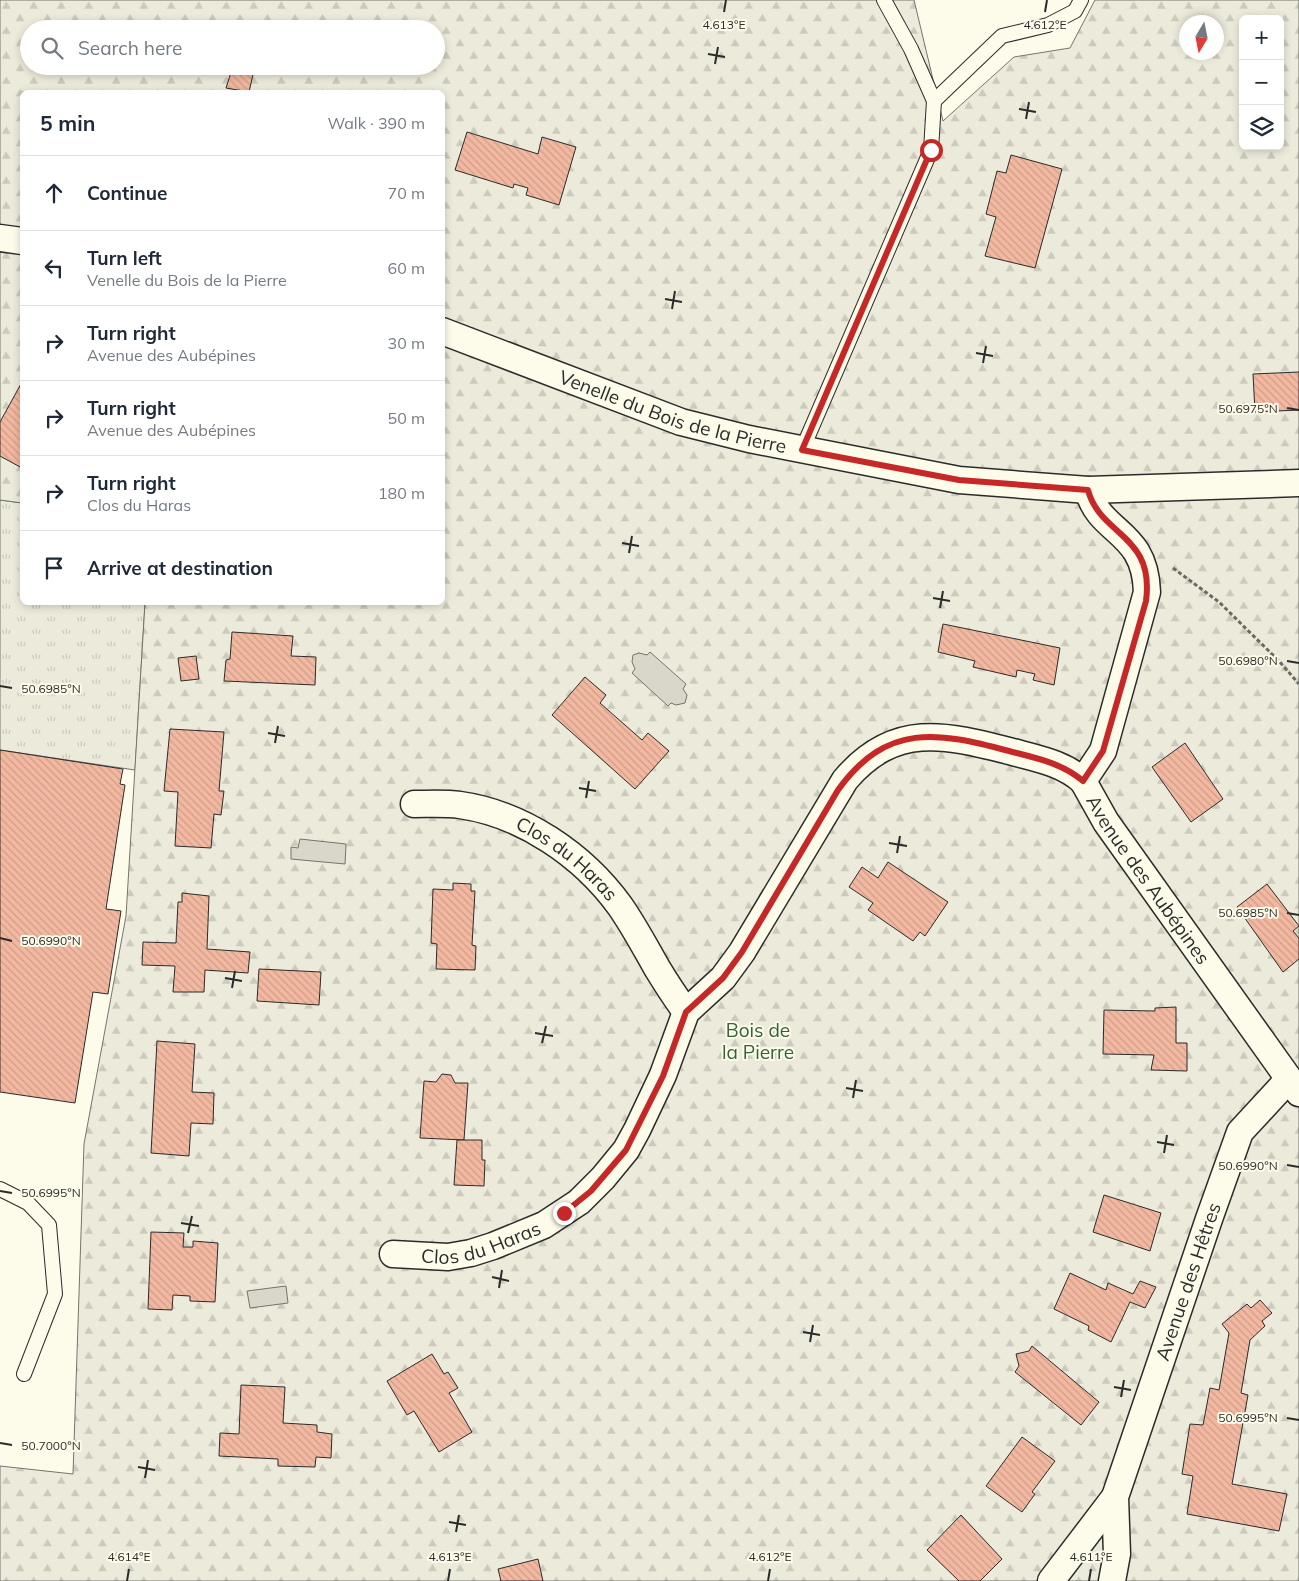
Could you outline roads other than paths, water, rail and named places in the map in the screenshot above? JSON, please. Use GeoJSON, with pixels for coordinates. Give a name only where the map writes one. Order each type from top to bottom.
{"type":"FeatureCollection","features":[{"type":"Feature","properties":{"kind":"street"},"geometry":{"type":"LineString","coordinates":[[0,238],[20,241]]}},
{"type":"Feature","properties":{"kind":"street","name":"Venelle du Bois de la Pierre"},"geometry":{"type":"LineString","coordinates":[[445,332],[666,417],[723,433],[802,450],[959,480],[1088,490],[1299,483]]}},
{"type":"Feature","properties":{"kind":"street","name":"Avenue des Aubépines"},"geometry":{"type":"LineString","coordinates":[[1088,490],[1095,508],[1134,546],[1145,570],[1146,601],[1103,751],[1083,781],[1106,822],[1186,931],[1293,1087]]}},
{"type":"Feature","properties":{"kind":"street","name":"Clos du Haras"},"geometry":{"type":"LineString","coordinates":[[394,1254],[448,1257],[471,1253],[493,1246],[544,1224],[579,1202],[603,1178],[626,1150],[637,1130],[663,1076],[686,1012],[723,978],[742,952],[841,785],[854,769],[879,750],[917,737],[946,736],[1059,765],[1083,781]]}},
{"type":"Feature","properties":{"kind":"street","name":"Clos du Haras"},"geometry":{"type":"LineString","coordinates":[[414,804],[459,805],[500,816],[550,840],[574,858],[603,885],[619,905],[657,970],[686,1012]]}},
{"type":"Feature","properties":{"kind":"street","name":"Avenue des Hêtres"},"geometry":{"type":"LineString","coordinates":[[1051,1581],[1115,1497],[1240,1132],[1293,1087]]}},
{"type":"Feature","properties":{"kind":"street","name":"Avenue des Hêtres"},"geometry":{"type":"LineString","coordinates":[[1112,1581],[1117,1554],[1115,1497]]}},
{"type":"Feature","properties":{"kind":"lane"},"geometry":{"type":"LineString","coordinates":[[802,450],[931,150],[934,101],[911,49],[884,0]]}},
{"type":"Feature","properties":{"kind":"lane"},"geometry":{"type":"LineString","coordinates":[[934,101],[1002,36],[1048,26],[1075,11],[1080,0]]}},
{"type":"Feature","properties":{"kind":"lane"},"geometry":{"type":"LineString","coordinates":[[0,1189],[28,1203],[49,1225],[55,1294],[24,1374]]}},
{"type":"Feature","properties":{"kind":"park label","name":"Bois de la Pierre"},"geometry":{"type":"Point","coordinates":[758,1041]}}]}
